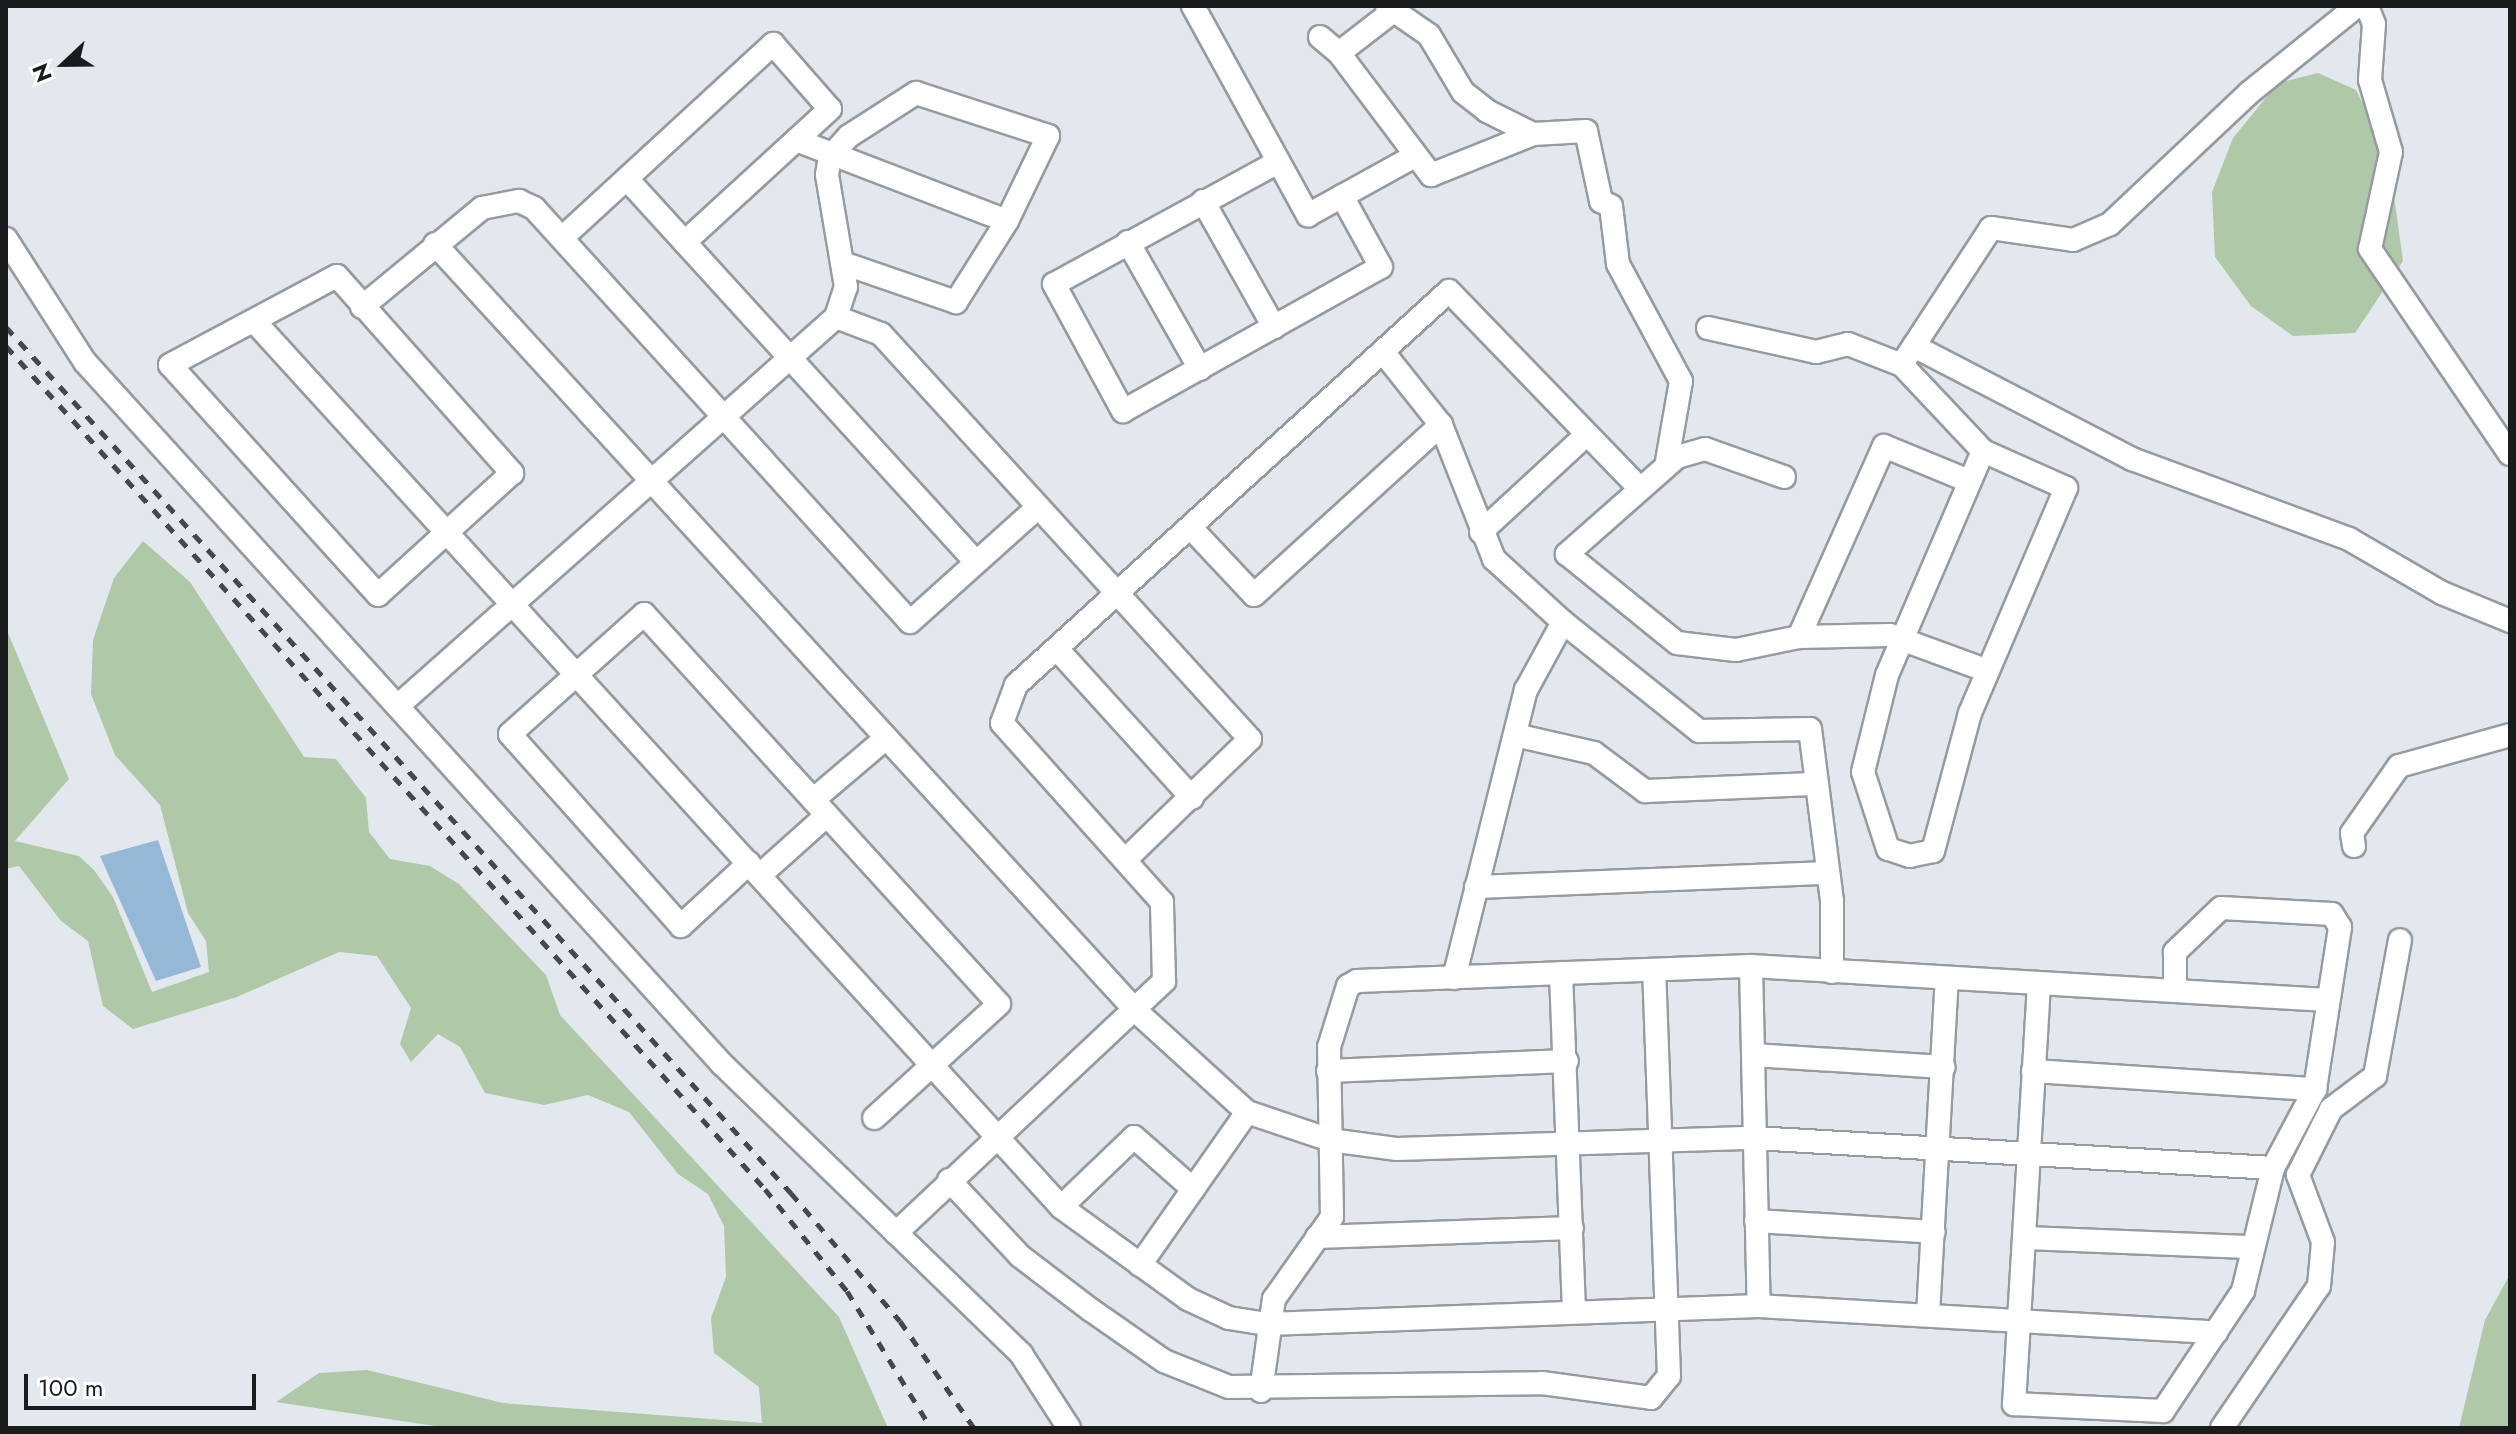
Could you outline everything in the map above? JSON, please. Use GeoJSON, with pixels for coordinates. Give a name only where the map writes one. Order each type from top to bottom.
{"type":"FeatureCollection","features":[{"type":"Feature","properties":{"kind":"street"},"geometry":{"type":"LineString","coordinates":[[1193,6],[1308,215],[1415,156]]}},
{"type":"Feature","properties":{"kind":"street"},"geometry":{"type":"LineString","coordinates":[[1908,356],[1991,228],[2073,240],[2110,224],[2249,93],[2357,6]]}},
{"type":"Feature","properties":{"kind":"street"},"geometry":{"type":"LineString","coordinates":[[2367,6],[2374,24],[2373,93],[2391,152],[2370,249],[2510,454]]}},
{"type":"Feature","properties":{"kind":"street"},"geometry":{"type":"LineString","coordinates":[[1339,53],[1390,9],[1429,35],[1474,101],[1533,134]]}},
{"type":"Feature","properties":{"kind":"street"},"geometry":{"type":"LineString","coordinates":[[1320,37],[1339,53],[1431,175],[1533,134],[1586,131],[1601,201],[1611,206],[1623,276],[1681,381],[1667,461]]}},
{"type":"Feature","properties":{"kind":"street"},"geometry":{"type":"LineString","coordinates":[[562,238],[773,44],[830,109],[685,242]]}},
{"type":"Feature","properties":{"kind":"street"},"geometry":{"type":"LineString","coordinates":[[400,704],[718,415],[787,354],[836,317],[846,287],[843,263],[827,206],[830,157],[916,93],[1015,120],[1048,136],[1007,221],[956,302],[843,263]]}},
{"type":"Feature","properties":{"kind":"street"},"geometry":{"type":"LineString","coordinates":[[796,140],[830,157],[1007,221]]}},
{"type":"Feature","properties":{"kind":"street"},"geometry":{"type":"LineString","coordinates":[[1278,162],[1054,284],[1123,411],[1381,267],[1342,196]]}},
{"type":"Feature","properties":{"kind":"street"},"geometry":{"type":"LineString","coordinates":[[627,179],[975,561]]}},
{"type":"Feature","properties":{"kind":"street"},"geometry":{"type":"LineString","coordinates":[[362,307],[482,208],[510,201],[534,208],[718,415],[910,622],[1038,507]]}},
{"type":"Feature","properties":{"kind":"street"},"geometry":{"type":"LineString","coordinates":[[1203,201],[1274,327]]}},
{"type":"Feature","properties":{"kind":"street"},"geometry":{"type":"LineString","coordinates":[[6,239],[85,362],[400,704],[722,1064],[1021,1354],[1069,1428]]}},
{"type":"Feature","properties":{"kind":"street"},"geometry":{"type":"LineString","coordinates":[[1128,242],[1200,369]]}},
{"type":"Feature","properties":{"kind":"street"},"geometry":{"type":"LineString","coordinates":[[435,244],[1136,1011],[1247,1112],[1330,1140],[1439,1150],[1754,1138],[2273,1168]]}},
{"type":"Feature","properties":{"kind":"street"},"geometry":{"type":"LineString","coordinates":[[337,276],[512,473],[378,595],[170,365],[254,321],[337,276]]}},
{"type":"Feature","properties":{"kind":"street"},"geometry":{"type":"LineString","coordinates":[[896,1233],[995,1137],[1136,1011],[1164,981],[1165,920],[1162,902],[1002,723],[1016,685],[1449,291],[1640,489]]}},
{"type":"Feature","properties":{"kind":"street"},"geometry":{"type":"LineString","coordinates":[[836,317],[881,334],[1250,739],[1125,860]]}},
{"type":"Feature","properties":{"kind":"street"},"geometry":{"type":"LineString","coordinates":[[254,321],[1061,1207],[1140,1265],[1229,1318],[1268,1324],[1759,1306],[2216,1332]]}},
{"type":"Feature","properties":{"kind":"street"},"geometry":{"type":"LineString","coordinates":[[1708,328],[1816,352],[1848,344],[1908,356],[2132,459],[2349,539],[2442,593],[2510,621]]}},
{"type":"Feature","properties":{"kind":"street"},"geometry":{"type":"LineString","coordinates":[[1383,352],[1441,425],[1494,559],[1563,622],[1699,731],[1810,729],[1823,873],[1832,901],[1832,972]]}},
{"type":"Feature","properties":{"kind":"street"},"geometry":{"type":"LineString","coordinates":[[1908,356],[1983,451],[2066,488],[1988,671],[1933,851],[1888,849],[1863,772],[1902,638],[1983,451]]}},
{"type":"Feature","properties":{"kind":"street"},"geometry":{"type":"LineString","coordinates":[[1191,528],[1254,595],[1441,425]]}},
{"type":"Feature","properties":{"kind":"street"},"geometry":{"type":"LineString","coordinates":[[1481,532],[1586,435]]}},
{"type":"Feature","properties":{"kind":"street"},"geometry":{"type":"LineString","coordinates":[[1799,637],[1884,446],[1969,481]]}},
{"type":"Feature","properties":{"kind":"street"},"geometry":{"type":"LineString","coordinates":[[1784,477],[1705,449],[1667,461],[1567,554],[1677,643],[1736,650],[1799,637],[1902,638],[1988,671]]}},
{"type":"Feature","properties":{"kind":"street"},"geometry":{"type":"LineString","coordinates":[[874,1118],[999,1004],[820,808],[644,614],[510,734],[681,926],[754,869],[820,808],[885,739]]}},
{"type":"Feature","properties":{"kind":"street"},"geometry":{"type":"LineString","coordinates":[[1454,978],[1515,735],[1541,654],[1563,622]]}},
{"type":"Feature","properties":{"kind":"street"},"geometry":{"type":"LineString","coordinates":[[1057,649],[1192,798]]}},
{"type":"Feature","properties":{"kind":"street"},"geometry":{"type":"LineString","coordinates":[[1515,735],[1594,753],[1645,791],[1813,784]]}},
{"type":"Feature","properties":{"kind":"street"},"geometry":{"type":"LineString","coordinates":[[2354,846],[2352,833],[2399,766],[2510,735]]}},
{"type":"Feature","properties":{"kind":"street"},"geometry":{"type":"LineString","coordinates":[[1476,887],[1823,873]]}},
{"type":"Feature","properties":{"kind":"street"},"geometry":{"type":"LineString","coordinates":[[2039,984],[2014,1404],[2163,1411],[2243,1291],[2249,1247],[2273,1168],[2315,1089],[2340,927],[2332,914],[2221,908],[2175,952],[2175,991]]}},
{"type":"Feature","properties":{"kind":"street"},"geometry":{"type":"LineString","coordinates":[[2222,1428],[2319,1286],[2323,1242],[2298,1175],[2331,1109],[2375,1076],[2400,940]]}},
{"type":"Feature","properties":{"kind":"street"},"geometry":{"type":"LineString","coordinates":[[1751,966],[1759,1306]]}},
{"type":"Feature","properties":{"kind":"street"},"geometry":{"type":"LineString","coordinates":[[1261,1391],[1268,1324],[1274,1299],[1332,1217],[1328,1071],[1348,986],[1454,978],[1751,966],[2327,1000]]}},
{"type":"Feature","properties":{"kind":"street"},"geometry":{"type":"LineString","coordinates":[[949,1180],[1020,1256],[1153,1353],[1197,1376],[1261,1391],[1542,1383],[1651,1398],[1669,1376],[1654,971]]}},
{"type":"Feature","properties":{"kind":"street"},"geometry":{"type":"LineString","coordinates":[[1561,973],[1572,1146],[1574,1312]]}},
{"type":"Feature","properties":{"kind":"street"},"geometry":{"type":"LineString","coordinates":[[1928,1315],[1947,979]]}},
{"type":"Feature","properties":{"kind":"street"},"geometry":{"type":"LineString","coordinates":[[1753,1055],[1944,1067]]}},
{"type":"Feature","properties":{"kind":"street"},"geometry":{"type":"LineString","coordinates":[[1328,1071],[1567,1061]]}},
{"type":"Feature","properties":{"kind":"street"},"geometry":{"type":"LineString","coordinates":[[2033,1071],[2315,1089]]}},
{"type":"Feature","properties":{"kind":"street"},"geometry":{"type":"LineString","coordinates":[[1140,1265],[1247,1112]]}},
{"type":"Feature","properties":{"kind":"street"},"geometry":{"type":"LineString","coordinates":[[1061,1207],[1134,1137],[1193,1189]]}},
{"type":"Feature","properties":{"kind":"street"},"geometry":{"type":"LineString","coordinates":[[1756,1221],[1934,1232]]}},
{"type":"Feature","properties":{"kind":"street"},"geometry":{"type":"LineString","coordinates":[[1317,1237],[1572,1228]]}},
{"type":"Feature","properties":{"kind":"street"},"geometry":{"type":"LineString","coordinates":[[2025,1238],[2249,1247]]}},
{"type":"Feature","properties":{"kind":"green space"},"geometry":{"type":"Polygon","coordinates":[[[2318,73],[2356,90],[2388,153],[2403,261],[2355,333],[2293,336],[2251,306],[2215,257],[2212,192],[2233,138],[2278,83],[2318,73]]]}},
{"type":"Feature","properties":{"kind":"green space"},"geometry":{"type":"Polygon","coordinates":[[[143,541],[190,582],[304,757],[336,759],[366,798],[369,832],[390,859],[430,866],[459,884],[546,975],[560,1015],[839,1317],[888,1428],[448,1428],[276,1402],[319,1373],[367,1370],[503,1403],[762,1423],[759,1387],[714,1353],[711,1318],[726,1277],[724,1226],[708,1194],[678,1174],[629,1112],[588,1095],[544,1105],[485,1093],[460,1047],[438,1034],[411,1062],[400,1044],[411,1008],[377,956],[339,952],[237,997],[133,1029],[103,1006],[88,941],[61,921],[19,866],[6,869],[6,628],[69,779],[15,841],[79,856],[94,870],[113,897],[152,992],[209,972],[206,941],[188,913],[160,805],[115,755],[91,694],[93,640],[114,578],[143,541]]]}},
{"type":"Feature","properties":{"kind":"green space"},"geometry":{"type":"Polygon","coordinates":[[[2510,1274],[2510,1428],[2459,1428],[2485,1320],[2510,1274]]]}},
{"type":"Feature","properties":{"kind":"water"},"geometry":{"type":"Polygon","coordinates":[[[158,840],[201,967],[156,981],[100,856],[158,840]]]}},
{"type":"Feature","properties":{"kind":"railway"},"geometry":{"type":"LineString","coordinates":[[6,327],[791,1193],[900,1321],[974,1428]]}},
{"type":"Feature","properties":{"kind":"railway"},"geometry":{"type":"LineString","coordinates":[[6,346],[765,1189],[847,1291],[931,1428]]}}]}
